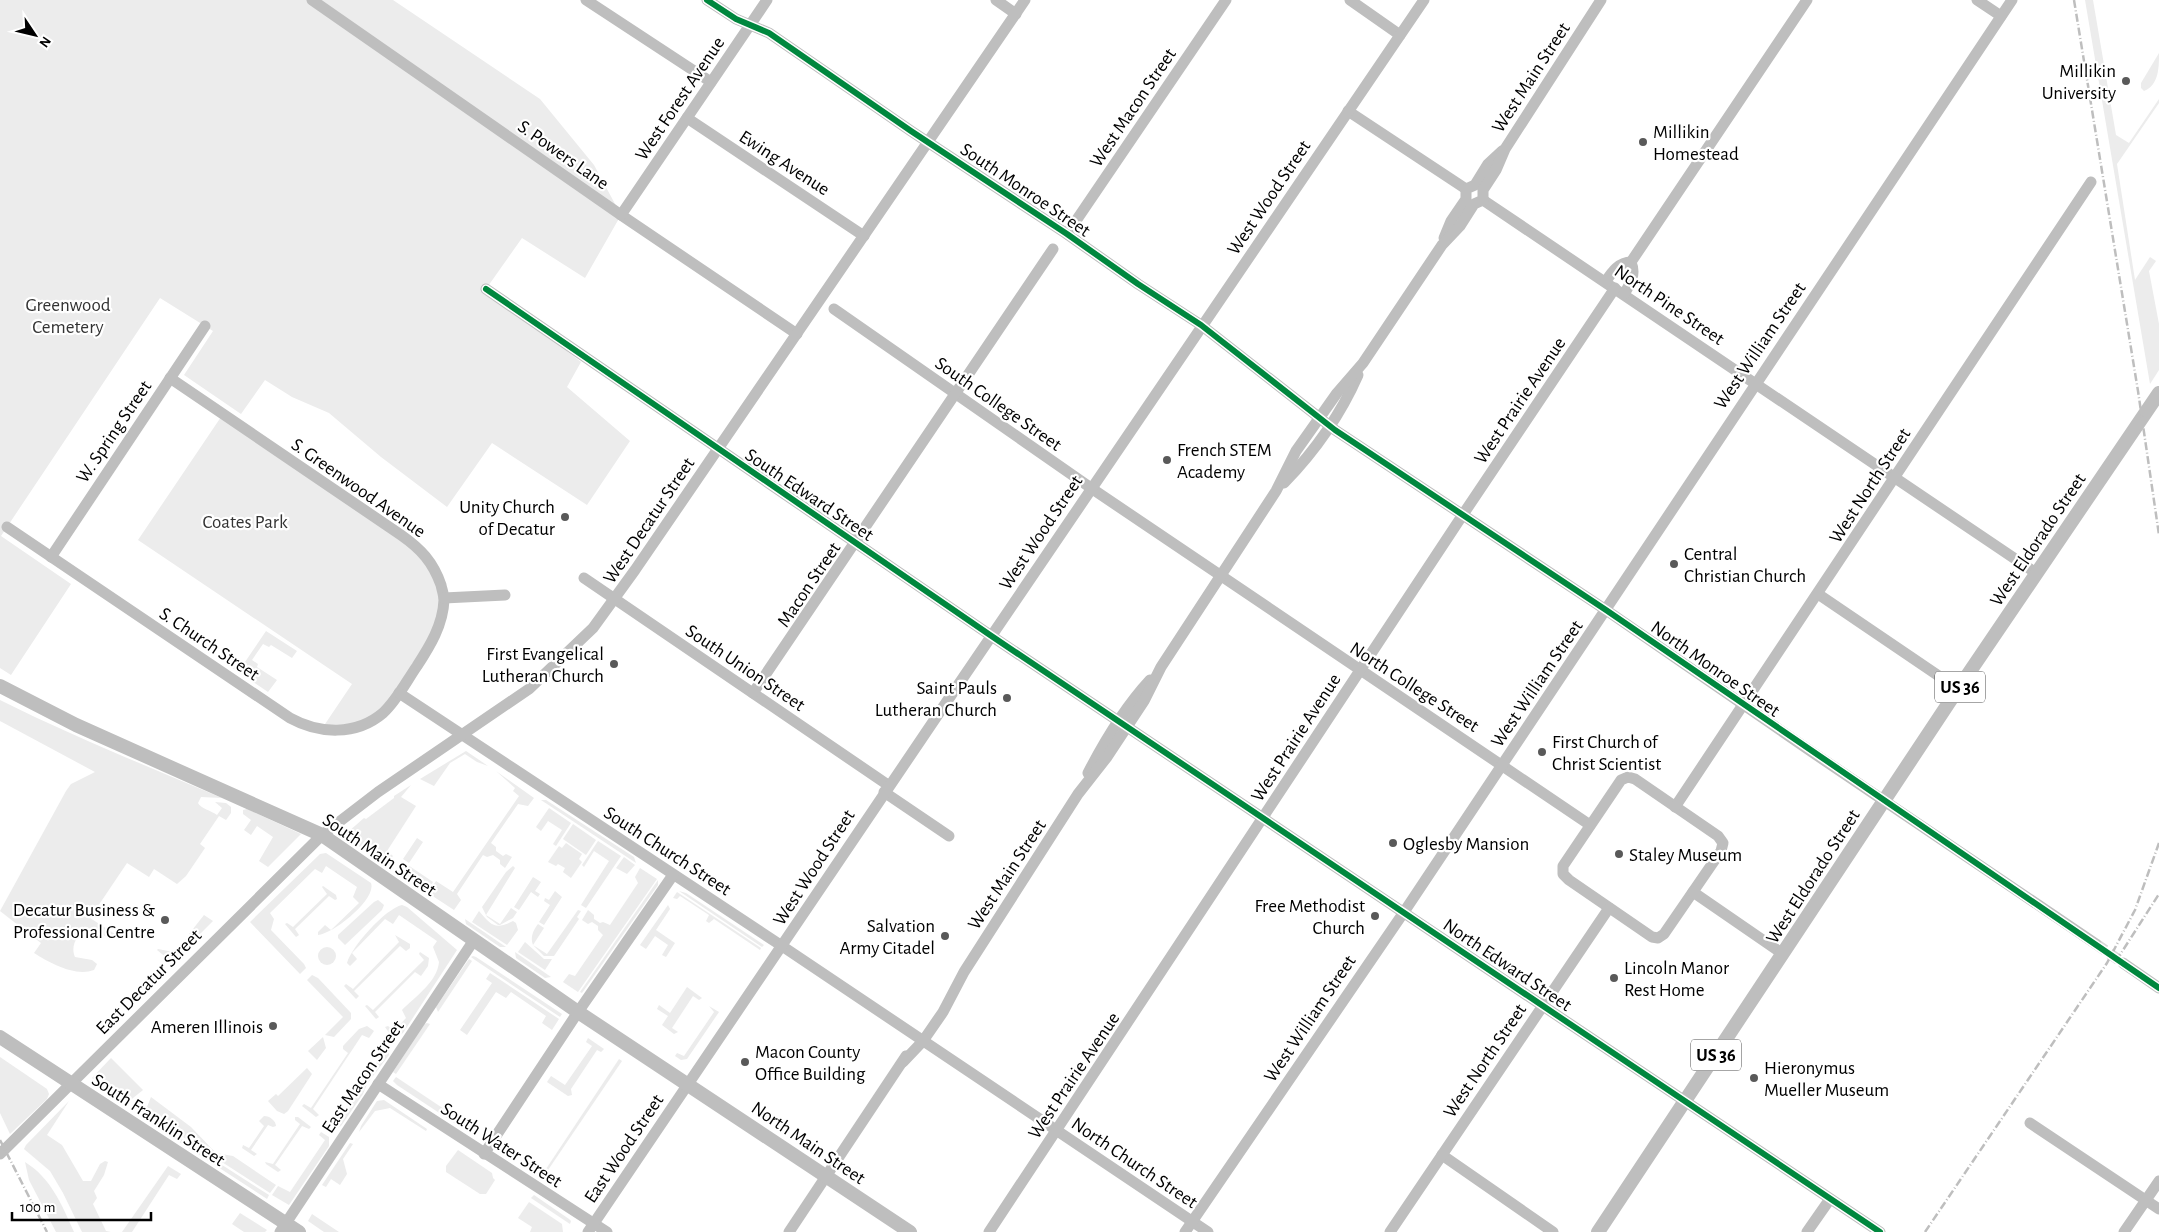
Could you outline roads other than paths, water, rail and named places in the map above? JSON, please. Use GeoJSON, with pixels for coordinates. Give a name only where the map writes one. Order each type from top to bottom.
{"type":"FeatureCollection","features":[{"type":"Feature","properties":{"kind":"main road","name":"West Eldorado Street"},"geometry":{"type":"LineString","coordinates":[[1598,1232],[1686,1102],[1958,689],[2159,393]]}},
{"type":"Feature","properties":{"kind":"main road","name":"South Main Street"},"geometry":{"type":"LineString","coordinates":[[0,686],[76,725],[322,835],[578,1012],[687,1084]]}},
{"type":"Feature","properties":{"kind":"main road","name":"South Franklin Street"},"geometry":{"type":"LineString","coordinates":[[0,1037],[283,1228],[299,1232]]}},
{"type":"Feature","properties":{"kind":"main road","name":"North Main Street"},"geometry":{"type":"LineString","coordinates":[[687,1084],[910,1232]]}},
{"type":"Feature","properties":{"kind":"street","name":"S. Powers Lane"},"geometry":{"type":"LineString","coordinates":[[312,0],[621,215],[797,334]]}},
{"type":"Feature","properties":{"kind":"street"},"geometry":{"type":"LineString","coordinates":[[586,0],[711,82]]}},
{"type":"Feature","properties":{"kind":"street","name":"South Monroe Street"},"geometry":{"type":"LineString","coordinates":[[707,0],[736,19],[769,33],[1202,326],[1319,418]]}},
{"type":"Feature","properties":{"kind":"street","name":"West Forest Avenue"},"geometry":{"type":"LineString","coordinates":[[621,215],[767,0]]}},
{"type":"Feature","properties":{"kind":"street"},"geometry":{"type":"LineString","coordinates":[[996,0],[1016,14]]}},
{"type":"Feature","properties":{"kind":"street","name":"West Decatur Street"},"geometry":{"type":"LineString","coordinates":[[322,835],[378,792],[529,689],[586,634],[615,599],[1025,0]]}},
{"type":"Feature","properties":{"kind":"street","name":"West Macon Street"},"geometry":{"type":"LineString","coordinates":[[1067,234],[1226,0]]}},
{"type":"Feature","properties":{"kind":"street"},"geometry":{"type":"LineString","coordinates":[[1350,0],[1400,35]]}},
{"type":"Feature","properties":{"kind":"street","name":"West Wood Street"},"geometry":{"type":"LineString","coordinates":[[687,1084],[782,946],[990,635],[1017,599],[1424,0]]}},
{"type":"Feature","properties":{"kind":"street","name":"West Main Street"},"geometry":{"type":"LineString","coordinates":[[790,1232],[920,1039],[936,1008],[964,972],[1078,794],[1099,752],[1123,724],[1136,695],[1161,667],[1276,491],[1296,451],[1338,393],[1363,364],[1442,245],[1460,226],[1474,194],[1496,170],[1505,149],[1601,0]]}},
{"type":"Feature","properties":{"kind":"street"},"geometry":{"type":"LineString","coordinates":[[1631,262],[1626,262],[1617,267],[1615,288],[1632,281],[1634,274],[1631,262],[1807,0]]}},
{"type":"Feature","properties":{"kind":"street"},"geometry":{"type":"LineString","coordinates":[[1977,0],[2001,16]]}},
{"type":"Feature","properties":{"kind":"street","name":"West William Street"},"geometry":{"type":"LineString","coordinates":[[1184,1232],[1503,765],[1755,382],[2012,0]]}},
{"type":"Feature","properties":{"kind":"street","name":"North Pine Street"},"geometry":{"type":"LineString","coordinates":[[1348,111],[1755,382],[2036,573]]}},
{"type":"Feature","properties":{"kind":"street","name":"Ewing Avenue"},"geometry":{"type":"LineString","coordinates":[[687,118],[864,236]]}},
{"type":"Feature","properties":{"kind":"street","name":"West North Street"},"geometry":{"type":"LineString","coordinates":[[1676,807],[2091,182]]}},
{"type":"Feature","properties":{"kind":"street"},"geometry":{"type":"LineString","coordinates":[[955,394],[1053,249]]}},
{"type":"Feature","properties":{"kind":"street","name":"West Prairie Avenue"},"geometry":{"type":"LineString","coordinates":[[989,1232],[1462,516],[1615,288]]}},
{"type":"Feature","properties":{"kind":"street","name":"South Edward Street"},"geometry":{"type":"LineString","coordinates":[[486,289],[990,635],[1123,724]]}},
{"type":"Feature","properties":{"kind":"street","name":"South College Street"},"geometry":{"type":"LineString","coordinates":[[834,309],[1220,576]]}},
{"type":"Feature","properties":{"kind":"street","name":"W. Spring Street"},"geometry":{"type":"LineString","coordinates":[[52,556],[205,326]]}},
{"type":"Feature","properties":{"kind":"street","name":"West Main Street"},"geometry":{"type":"LineString","coordinates":[[1276,491],[1307,459],[1330,426],[1347,400],[1363,364]]}},
{"type":"Feature","properties":{"kind":"street","name":"S. Greenwood Avenue"},"geometry":{"type":"LineString","coordinates":[[170,378],[416,546],[426,556],[436,571],[444,598],[438,630],[399,693]]}},
{"type":"Feature","properties":{"kind":"street","name":"Macon Street"},"geometry":{"type":"LineString","coordinates":[[753,693],[955,394]]}},
{"type":"Feature","properties":{"kind":"street","name":"North Monroe Street"},"geometry":{"type":"LineString","coordinates":[[1319,418],[1462,516],[1606,610],[2096,944]]}},
{"type":"Feature","properties":{"kind":"street","name":"S. Church Street"},"geometry":{"type":"LineString","coordinates":[[7,527],[283,714],[305,726],[330,730],[356,727],[382,713],[399,693]]}},
{"type":"Feature","properties":{"kind":"street","name":"North College Street"},"geometry":{"type":"LineString","coordinates":[[1220,576],[1590,825]]}},
{"type":"Feature","properties":{"kind":"street","name":"South Union Street"},"geometry":{"type":"LineString","coordinates":[[584,578],[753,693],[886,788],[949,836]]}},
{"type":"Feature","properties":{"kind":"street"},"geometry":{"type":"LineString","coordinates":[[1818,594],[1958,689]]}},
{"type":"Feature","properties":{"kind":"street"},"geometry":{"type":"LineString","coordinates":[[444,598],[505,595]]}},
{"type":"Feature","properties":{"kind":"street","name":"South Church Street"},"geometry":{"type":"LineString","coordinates":[[399,693],[920,1039]]}},
{"type":"Feature","properties":{"kind":"street","name":"North Edward Street"},"geometry":{"type":"LineString","coordinates":[[1123,724],[1880,1232]]}},
{"type":"Feature","properties":{"kind":"street"},"geometry":{"type":"LineString","coordinates":[[1628,777],[1635,779],[1676,807],[1718,836],[1723,843],[1721,851],[1693,892],[1664,934],[1658,938],[1652,937],[1569,880],[1563,874],[1563,866],[1621,780],[1628,777]]}},
{"type":"Feature","properties":{"kind":"street","name":"East Decatur Street"},"geometry":{"type":"LineString","coordinates":[[0,1154],[322,835]]}},
{"type":"Feature","properties":{"kind":"street"},"geometry":{"type":"LineString","coordinates":[[484,1154],[578,1012],[673,875]]}},
{"type":"Feature","properties":{"kind":"street"},"geometry":{"type":"LineString","coordinates":[[1693,892],[1783,954]]}},
{"type":"Feature","properties":{"kind":"street","name":"West North Street"},"geometry":{"type":"LineString","coordinates":[[1390,1232],[1609,908]]}},
{"type":"Feature","properties":{"kind":"street","name":"East Macon Street"},"geometry":{"type":"LineString","coordinates":[[283,1228],[474,940]]}},
{"type":"Feature","properties":{"kind":"street"},"geometry":{"type":"LineString","coordinates":[[2123,963],[2159,988]]}},
{"type":"Feature","properties":{"kind":"street","name":"North Church Street"},"geometry":{"type":"LineString","coordinates":[[920,1039],[1208,1232]]}},
{"type":"Feature","properties":{"kind":"street","name":"South Water Street"},"geometry":{"type":"LineString","coordinates":[[378,1084],[591,1228],[607,1232]]}},
{"type":"Feature","properties":{"kind":"street","name":"East Wood Street"},"geometry":{"type":"LineString","coordinates":[[591,1228],[687,1084]]}},
{"type":"Feature","properties":{"kind":"street"},"geometry":{"type":"LineString","coordinates":[[2030,1123],[2159,1209]]}},
{"type":"Feature","properties":{"kind":"street"},"geometry":{"type":"LineString","coordinates":[[1442,1155],[1553,1232]]}},
{"type":"Feature","properties":{"kind":"street"},"geometry":{"type":"LineString","coordinates":[[2124,1232],[2159,1181]]}},
{"type":"Feature","properties":{"kind":"street"},"geometry":{"type":"LineString","coordinates":[[1807,1232],[1830,1199]]}},
{"type":"Feature","properties":{"kind":"tunnel"},"geometry":{"type":"LineString","coordinates":[[2096,944],[2123,963]]}},
{"type":"Feature","properties":{"kind":"railway"},"geometry":{"type":"LineString","coordinates":[[2074,0],[2138,391],[2159,535]]}},
{"type":"Feature","properties":{"kind":"railway"},"geometry":{"type":"LineString","coordinates":[[1925,1232],[2107,963],[2135,910],[2159,843]]}},
{"type":"Feature","properties":{"kind":"railway"},"geometry":{"type":"LineString","coordinates":[[2116,961],[2159,894]]}},
{"type":"Feature","properties":{"kind":"railway"},"geometry":{"type":"LineString","coordinates":[[0,1140],[47,1232]]}},
{"type":"Feature","properties":{"kind":"place","name":"Millikin University"},"geometry":{"type":"Point","coordinates":[2126,81]}},
{"type":"Feature","properties":{"kind":"place","name":"Millikin Homestead"},"geometry":{"type":"Point","coordinates":[1643,142]}},
{"type":"Feature","properties":{"kind":"place","name":"French STEM Academy"},"geometry":{"type":"Point","coordinates":[1167,460]}},
{"type":"Feature","properties":{"kind":"place","name":"Unity Church of Decatur"},"geometry":{"type":"Point","coordinates":[565,517]}},
{"type":"Feature","properties":{"kind":"place","name":"Central Christian Church"},"geometry":{"type":"Point","coordinates":[1674,564]}},
{"type":"Feature","properties":{"kind":"place","name":"First Evangelical Lutheran Church"},"geometry":{"type":"Point","coordinates":[614,664]}},
{"type":"Feature","properties":{"kind":"place","name":"Saint Pauls Lutheran Church"},"geometry":{"type":"Point","coordinates":[1007,698]}},
{"type":"Feature","properties":{"kind":"place","name":"First Church of Christ Scientist"},"geometry":{"type":"Point","coordinates":[1542,752]}},
{"type":"Feature","properties":{"kind":"place","name":"Oglesby Mansion"},"geometry":{"type":"Point","coordinates":[1393,843]}},
{"type":"Feature","properties":{"kind":"place","name":"Staley Museum"},"geometry":{"type":"Point","coordinates":[1619,854]}},
{"type":"Feature","properties":{"kind":"place","name":"Free Methodist Church"},"geometry":{"type":"Point","coordinates":[1375,916]}},
{"type":"Feature","properties":{"kind":"place","name":"Decatur Business & Professional Centre"},"geometry":{"type":"Point","coordinates":[165,920]}},
{"type":"Feature","properties":{"kind":"place","name":"Salvation Army Citadel"},"geometry":{"type":"Point","coordinates":[945,936]}},
{"type":"Feature","properties":{"kind":"place","name":"Lincoln Manor Rest Home"},"geometry":{"type":"Point","coordinates":[1614,978]}},
{"type":"Feature","properties":{"kind":"place","name":"Ameren Illinois"},"geometry":{"type":"Point","coordinates":[273,1026]}},
{"type":"Feature","properties":{"kind":"place","name":"Macon County Office Building"},"geometry":{"type":"Point","coordinates":[745,1062]}},
{"type":"Feature","properties":{"kind":"place","name":"Hieronymus Mueller Museum"},"geometry":{"type":"Point","coordinates":[1754,1078]}},
{"type":"Feature","properties":{"kind":"park label","name":"Greenwood Cemetery"},"geometry":{"type":"Point","coordinates":[68,315]}},
{"type":"Feature","properties":{"kind":"park label","name":"Coates Park"},"geometry":{"type":"Point","coordinates":[245,521]}}]}
